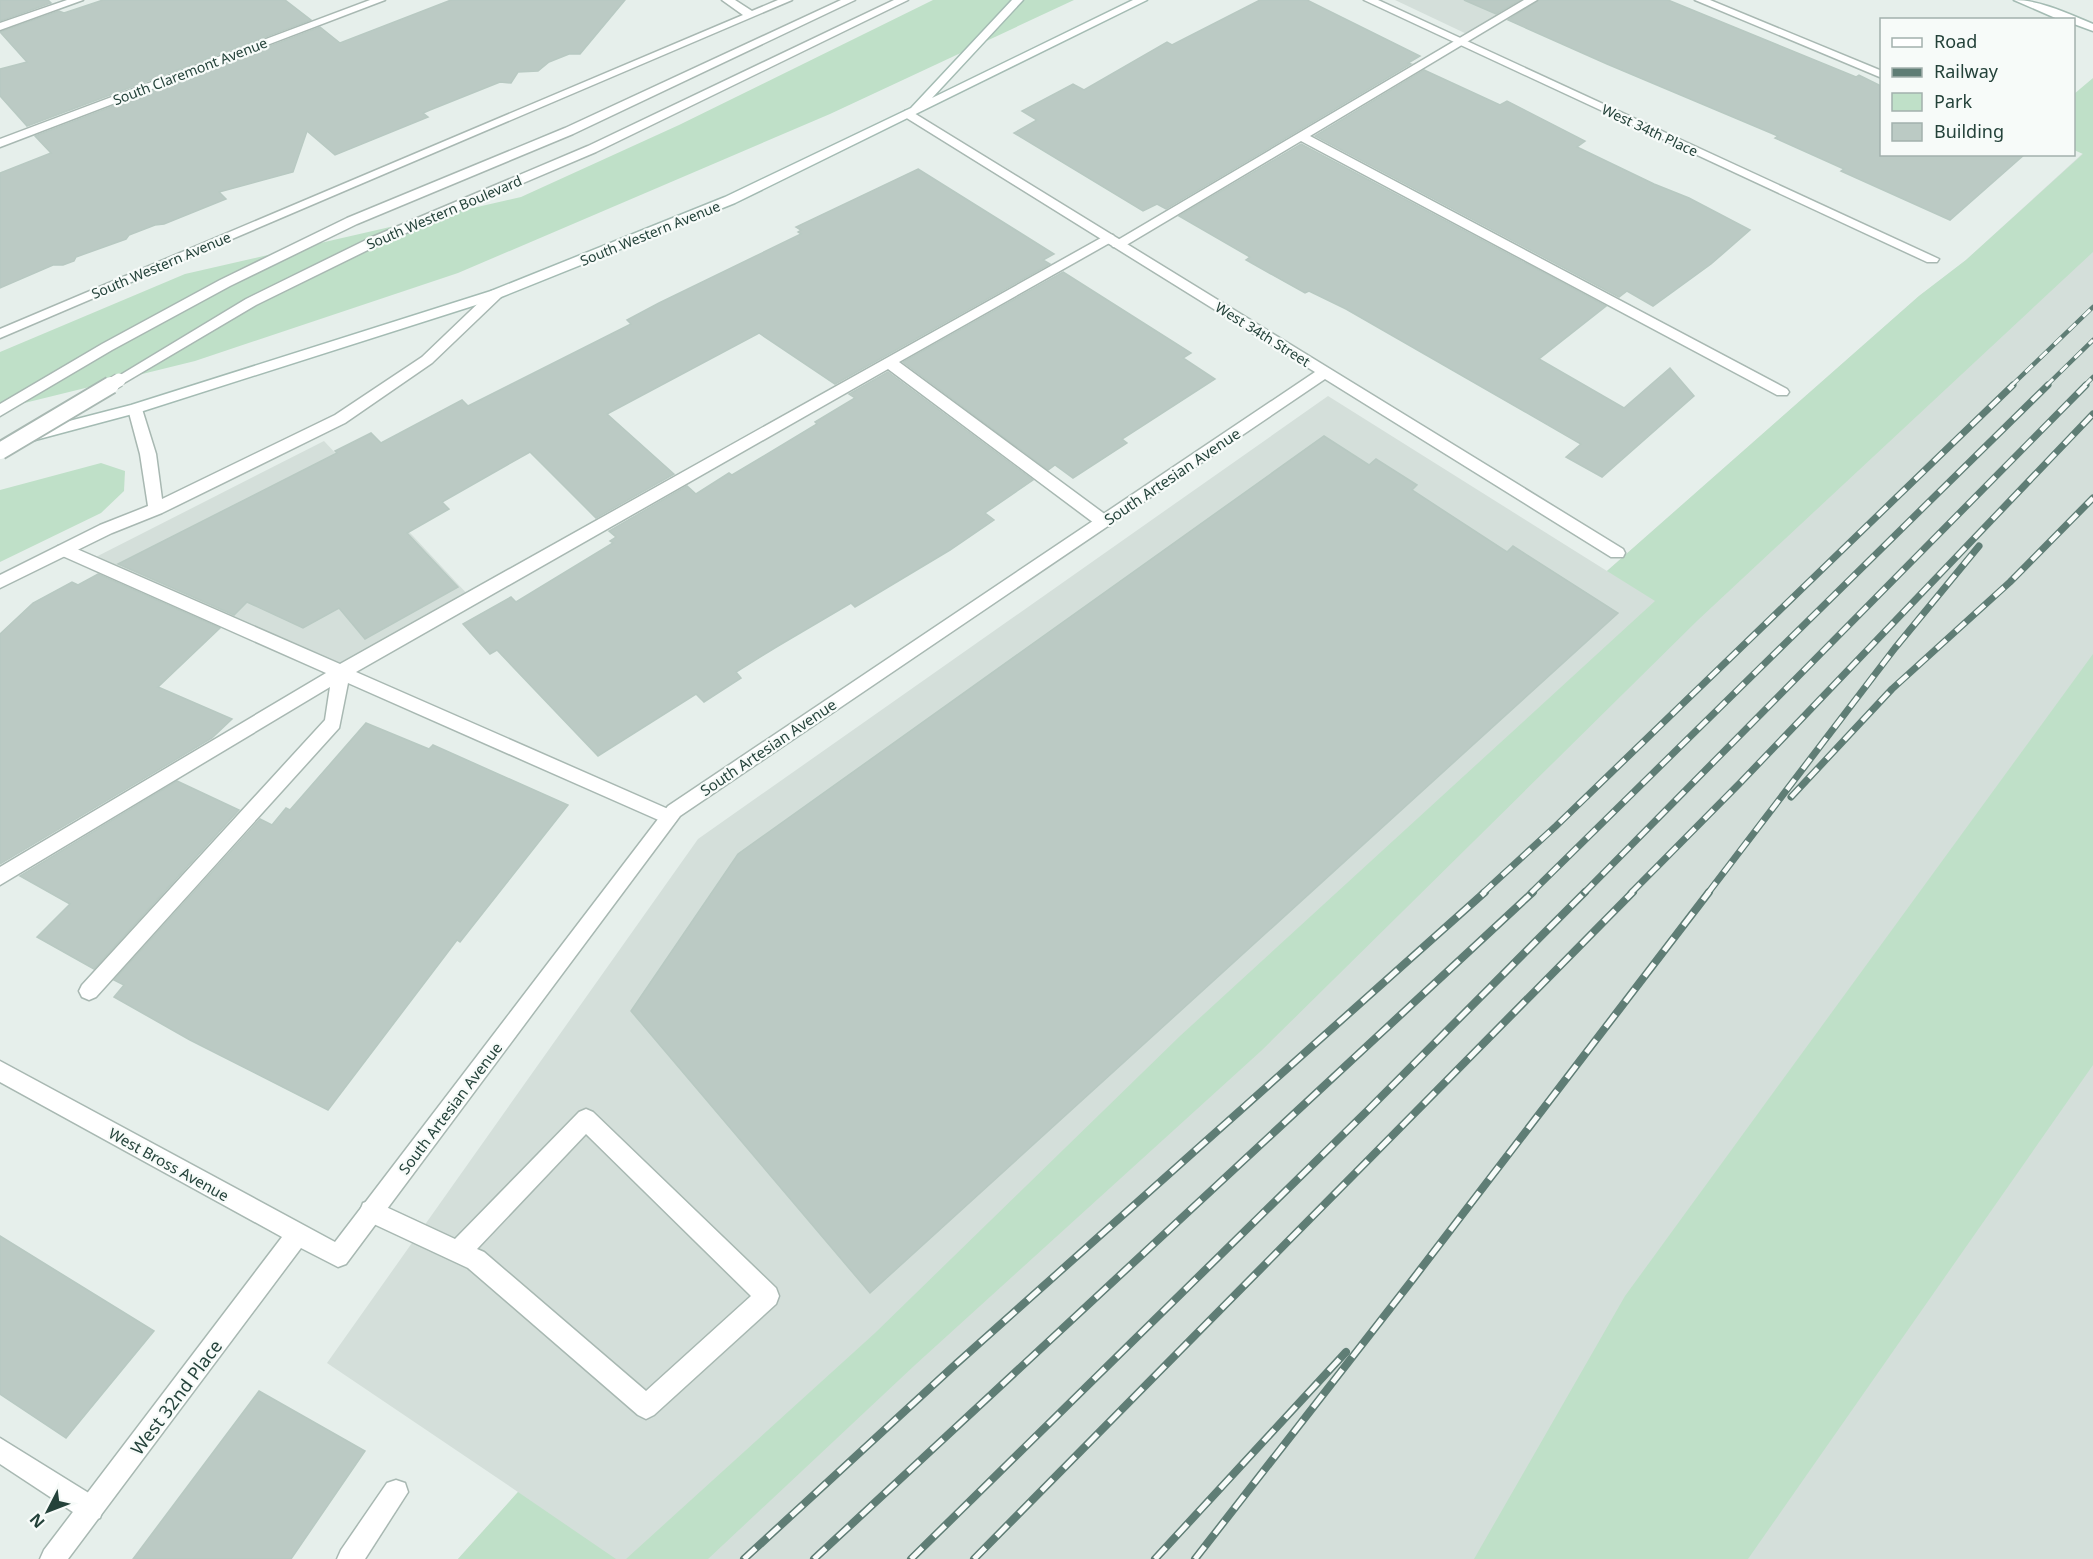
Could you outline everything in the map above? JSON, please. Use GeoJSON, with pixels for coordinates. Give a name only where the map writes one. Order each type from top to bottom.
{"type":"FeatureCollection","features":[{"type":"Feature","properties":{"kind":"street"},"geometry":{"type":"LineString","coordinates":[[0,27],[78,0]]}},
{"type":"Feature","properties":{"kind":"street","name":"South Claremont Avenue"},"geometry":{"type":"LineString","coordinates":[[0,143],[380,0]]}},
{"type":"Feature","properties":{"kind":"street"},"geometry":{"type":"LineString","coordinates":[[726,0],[751,15]]}},
{"type":"Feature","properties":{"kind":"street","name":"South Western Avenue"},"geometry":{"type":"LineString","coordinates":[[0,334],[787,0]]}},
{"type":"Feature","properties":{"kind":"street","name":"South Western Boulevard"},"geometry":{"type":"LineString","coordinates":[[2,409],[107,347],[225,283],[352,221],[569,131],[850,0]]}},
{"type":"Feature","properties":{"kind":"street","name":"South Western Boulevard"},"geometry":{"type":"LineString","coordinates":[[0,451],[251,302],[375,241],[592,149],[903,0]]}},
{"type":"Feature","properties":{"kind":"street"},"geometry":{"type":"LineString","coordinates":[[909,114],[1018,0]]}},
{"type":"Feature","properties":{"kind":"street","name":"South Western Avenue"},"geometry":{"type":"LineString","coordinates":[[0,444],[135,409],[496,294],[730,200],[1142,0]]}},
{"type":"Feature","properties":{"kind":"street","name":"West 34th Place"},"geometry":{"type":"LineString","coordinates":[[1369,0],[1932,259]]}},
{"type":"Feature","properties":{"kind":"street"},"geometry":{"type":"LineString","coordinates":[[0,876],[341,672],[889,362],[1301,136],[1532,0]]}},
{"type":"Feature","properties":{"kind":"street"},"geometry":{"type":"LineString","coordinates":[[1700,0],[1880,75]]}},
{"type":"Feature","properties":{"kind":"street"},"geometry":{"type":"LineString","coordinates":[[2019,0],[2067,18]]}},
{"type":"Feature","properties":{"kind":"street"},"geometry":{"type":"LineString","coordinates":[[2075,21],[2093,28]]}},
{"type":"Feature","properties":{"kind":"street","name":"West 34th Street"},"geometry":{"type":"LineString","coordinates":[[909,114],[1617,553]]}},
{"type":"Feature","properties":{"kind":"street"},"geometry":{"type":"LineString","coordinates":[[1301,136],[1782,392]]}},
{"type":"Feature","properties":{"kind":"street"},"geometry":{"type":"LineString","coordinates":[[0,582],[106,529],[156,509],[340,419],[427,360],[496,294]]}},
{"type":"Feature","properties":{"kind":"street"},"geometry":{"type":"LineString","coordinates":[[889,362],[1104,522]]}},
{"type":"Feature","properties":{"kind":"street","name":"South Artesian Avenue"},"geometry":{"type":"LineString","coordinates":[[338,1256],[674,811],[1325,372]]}},
{"type":"Feature","properties":{"kind":"street"},"geometry":{"type":"LineString","coordinates":[[135,409],[148,454],[156,509]]}},
{"type":"Feature","properties":{"kind":"street"},"geometry":{"type":"LineString","coordinates":[[64,550],[669,817]]}},
{"type":"Feature","properties":{"kind":"street"},"geometry":{"type":"LineString","coordinates":[[88,991],[333,723],[341,672]]}},
{"type":"Feature","properties":{"kind":"street","name":"West Bross Avenue"},"geometry":{"type":"LineString","coordinates":[[0,1071],[338,1256]]}},
{"type":"Feature","properties":{"kind":"street"},"geometry":{"type":"LineString","coordinates":[[371,1212],[458,1252],[476,1260],[646,1407],[768,1296],[586,1119],[458,1252]]}},
{"type":"Feature","properties":{"kind":"street","name":"West 32nd Place"},"geometry":{"type":"LineString","coordinates":[[53,1559],[298,1234]]}},
{"type":"Feature","properties":{"kind":"street"},"geometry":{"type":"LineString","coordinates":[[0,1450],[91,1509]]}},
{"type":"Feature","properties":{"kind":"street"},"geometry":{"type":"LineString","coordinates":[[350,1559],[396,1492]]}},
{"type":"Feature","properties":{"kind":"shaded area"},"geometry":{"type":"Polygon","coordinates":[[[1395,0],[1533,0],[1471,36],[1395,0]]]}},
{"type":"Feature","properties":{"kind":"shaded area"},"geometry":{"type":"Polygon","coordinates":[[[2093,144],[2093,1559],[458,1559],[518,1492],[327,1363],[698,839],[1328,396],[1607,571],[1919,296],[1966,260],[2093,144]]]}},
{"type":"Feature","properties":{"kind":"shaded area"},"geometry":{"type":"Polygon","coordinates":[[[324,441],[471,598],[341,672],[88,561],[324,441]]]}},
{"type":"Feature","properties":{"kind":"green space"},"geometry":{"type":"Polygon","coordinates":[[[933,0],[1074,0],[830,114],[458,273],[195,361],[0,409],[0,352],[185,274],[521,197],[679,125],[933,0]]]}},
{"type":"Feature","properties":{"kind":"green space"},"geometry":{"type":"Polygon","coordinates":[[[2093,78],[2093,252],[1698,620],[1261,1051],[915,1365],[708,1559],[626,1559],[875,1333],[1180,1036],[1655,601],[1607,571],[1919,296],[1966,260],[2083,154],[2075,150],[2075,93],[2093,78]]]}},
{"type":"Feature","properties":{"kind":"green space"},"geometry":{"type":"Polygon","coordinates":[[[101,463],[125,471],[124,491],[101,513],[0,562],[0,490],[101,463]]]}},
{"type":"Feature","properties":{"kind":"green space"},"geometry":{"type":"Polygon","coordinates":[[[2093,654],[2093,1065],[1748,1559],[1474,1559],[1625,1296],[2093,654]]]}},
{"type":"Feature","properties":{"kind":"green space"},"geometry":{"type":"Polygon","coordinates":[[[518,1492],[616,1559],[458,1559],[518,1492]]]}},
{"type":"Feature","properties":{"kind":"building"},"geometry":{"type":"Polygon","coordinates":[[[0,0],[48,0],[51,3],[0,21],[0,0]]]}},
{"type":"Feature","properties":{"kind":"building"},"geometry":{"type":"Polygon","coordinates":[[[103,0],[285,0],[311,20],[27,126],[0,96],[0,69],[27,62],[0,32],[59,11],[64,13],[103,0]]]}},
{"type":"Feature","properties":{"kind":"building"},"geometry":{"type":"Polygon","coordinates":[[[451,0],[625,0],[580,54],[569,54],[549,62],[538,71],[518,72],[511,83],[500,82],[430,110],[423,113],[428,117],[335,155],[307,131],[293,172],[219,192],[226,199],[164,224],[129,235],[126,239],[76,257],[74,261],[63,265],[53,265],[0,288],[0,173],[51,153],[35,136],[320,27],[340,43],[451,0]]]}},
{"type":"Feature","properties":{"kind":"building"},"geometry":{"type":"Polygon","coordinates":[[[1260,0],[1307,0],[1420,56],[1408,63],[1411,64],[1166,209],[1157,204],[1143,211],[1014,133],[1037,120],[1022,111],[1073,84],[1084,90],[1167,42],[1172,45],[1260,0]]]}},
{"type":"Feature","properties":{"kind":"building"},"geometry":{"type":"Polygon","coordinates":[[[1464,0],[1520,0],[1496,14],[1464,0]]]}},
{"type":"Feature","properties":{"kind":"building"},"geometry":{"type":"Polygon","coordinates":[[[1539,0],[1668,0],[1856,77],[1859,75],[1880,86],[1880,156],[2023,156],[1950,220],[1841,171],[1844,169],[1775,138],[1778,136],[1508,20],[1539,0]]]}},
{"type":"Feature","properties":{"kind":"building"},"geometry":{"type":"Polygon","coordinates":[[[1424,70],[1500,105],[1507,101],[1585,141],[1577,147],[1689,198],[1750,230],[1711,264],[1653,306],[1627,291],[1619,297],[1315,136],[1424,70]]]}},
{"type":"Feature","properties":{"kind":"building"},"geometry":{"type":"Polygon","coordinates":[[[1301,144],[1606,306],[1539,359],[1624,408],[1670,368],[1694,396],[1602,477],[1566,457],[1581,444],[1346,309],[1309,291],[1305,293],[1246,260],[1250,257],[1179,216],[1301,144]]]}},
{"type":"Feature","properties":{"kind":"building"},"geometry":{"type":"Polygon","coordinates":[[[918,169],[1054,254],[1043,260],[1050,264],[835,384],[759,333],[607,414],[674,474],[596,518],[530,452],[442,502],[449,509],[407,533],[458,587],[365,639],[339,608],[303,628],[247,602],[234,615],[118,564],[337,453],[335,451],[371,433],[381,443],[462,400],[468,406],[631,324],[627,320],[659,303],[801,234],[798,232],[801,230],[796,227],[918,169]]]}},
{"type":"Feature","properties":{"kind":"building"},"geometry":{"type":"Polygon","coordinates":[[[1063,272],[1191,353],[1183,358],[1215,379],[1122,439],[1127,443],[1073,478],[1055,465],[1048,470],[903,362],[1063,272]]]}},
{"type":"Feature","properties":{"kind":"building"},"geometry":{"type":"Polygon","coordinates":[[[888,372],[1033,480],[985,513],[994,520],[950,550],[855,607],[851,603],[778,646],[736,672],[741,678],[704,702],[696,694],[598,756],[497,650],[490,654],[463,624],[511,597],[516,602],[613,543],[610,541],[616,537],[609,531],[687,486],[696,494],[729,473],[732,475],[817,424],[815,422],[855,398],[849,394],[888,372]]]}},
{"type":"Feature","properties":{"kind":"building"},"geometry":{"type":"Polygon","coordinates":[[[1324,436],[1369,465],[1376,459],[1417,485],[1412,490],[1507,552],[1513,546],[1618,613],[870,1293],[631,1011],[738,854],[1324,436]]]}},
{"type":"Feature","properties":{"kind":"building"},"geometry":{"type":"Polygon","coordinates":[[[98,574],[220,628],[158,687],[232,719],[212,738],[0,864],[0,634],[33,603],[72,582],[78,585],[98,574]]]}},
{"type":"Feature","properties":{"kind":"building"},"geometry":{"type":"Polygon","coordinates":[[[366,723],[429,749],[433,745],[568,805],[460,942],[457,940],[328,1110],[190,1040],[114,997],[124,985],[114,980],[260,819],[272,825],[286,808],[290,810],[366,723]]]}},
{"type":"Feature","properties":{"kind":"building"},"geometry":{"type":"Polygon","coordinates":[[[177,781],[239,810],[94,969],[37,937],[70,904],[20,876],[177,781]]]}},
{"type":"Feature","properties":{"kind":"building"},"geometry":{"type":"Polygon","coordinates":[[[0,1236],[154,1331],[66,1438],[0,1394],[0,1236]]]}},
{"type":"Feature","properties":{"kind":"building"},"geometry":{"type":"Polygon","coordinates":[[[259,1391],[365,1451],[291,1559],[133,1559],[259,1391]]]}},
{"type":"Feature","properties":{"kind":"railway"},"geometry":{"type":"LineString","coordinates":[[2011,386],[2093,307]]}},
{"type":"Feature","properties":{"kind":"railway"},"geometry":{"type":"LineString","coordinates":[[2046,386],[2093,340]]}},
{"type":"Feature","properties":{"kind":"railway"},"geometry":{"type":"LineString","coordinates":[[2084,386],[2093,377]]}},
{"type":"Feature","properties":{"kind":"railway"},"geometry":{"type":"LineString","coordinates":[[1483,893],[1556,826],[2013,385]]}},
{"type":"Feature","properties":{"kind":"railway"},"geometry":{"type":"LineString","coordinates":[[1531,893],[2048,385]]}},
{"type":"Feature","properties":{"kind":"railway"},"geometry":{"type":"LineString","coordinates":[[1584,893],[2086,385]]}},
{"type":"Feature","properties":{"kind":"railway"},"geometry":{"type":"LineString","coordinates":[[1631,893],[1741,782],[2093,414]]}},
{"type":"Feature","properties":{"kind":"railway"},"geometry":{"type":"LineString","coordinates":[[1791,797],[1892,689],[2010,582],[2093,498]]}},
{"type":"Feature","properties":{"kind":"railway"},"geometry":{"type":"LineString","coordinates":[[1708,893],[1895,648],[1979,546]]}},
{"type":"Feature","properties":{"kind":"railway"},"geometry":{"type":"LineString","coordinates":[[744,1559],[956,1364],[1485,892]]}},
{"type":"Feature","properties":{"kind":"railway"},"geometry":{"type":"LineString","coordinates":[[814,1559],[1533,892]]}},
{"type":"Feature","properties":{"kind":"railway"},"geometry":{"type":"LineString","coordinates":[[911,1559],[1368,1110],[1585,892]]}},
{"type":"Feature","properties":{"kind":"railway"},"geometry":{"type":"LineString","coordinates":[[974,1559],[1633,892]]}},
{"type":"Feature","properties":{"kind":"railway"},"geometry":{"type":"LineString","coordinates":[[1195,1559],[1709,892]]}},
{"type":"Feature","properties":{"kind":"railway"},"geometry":{"type":"LineString","coordinates":[[1155,1559],[1346,1352]]}}]}
